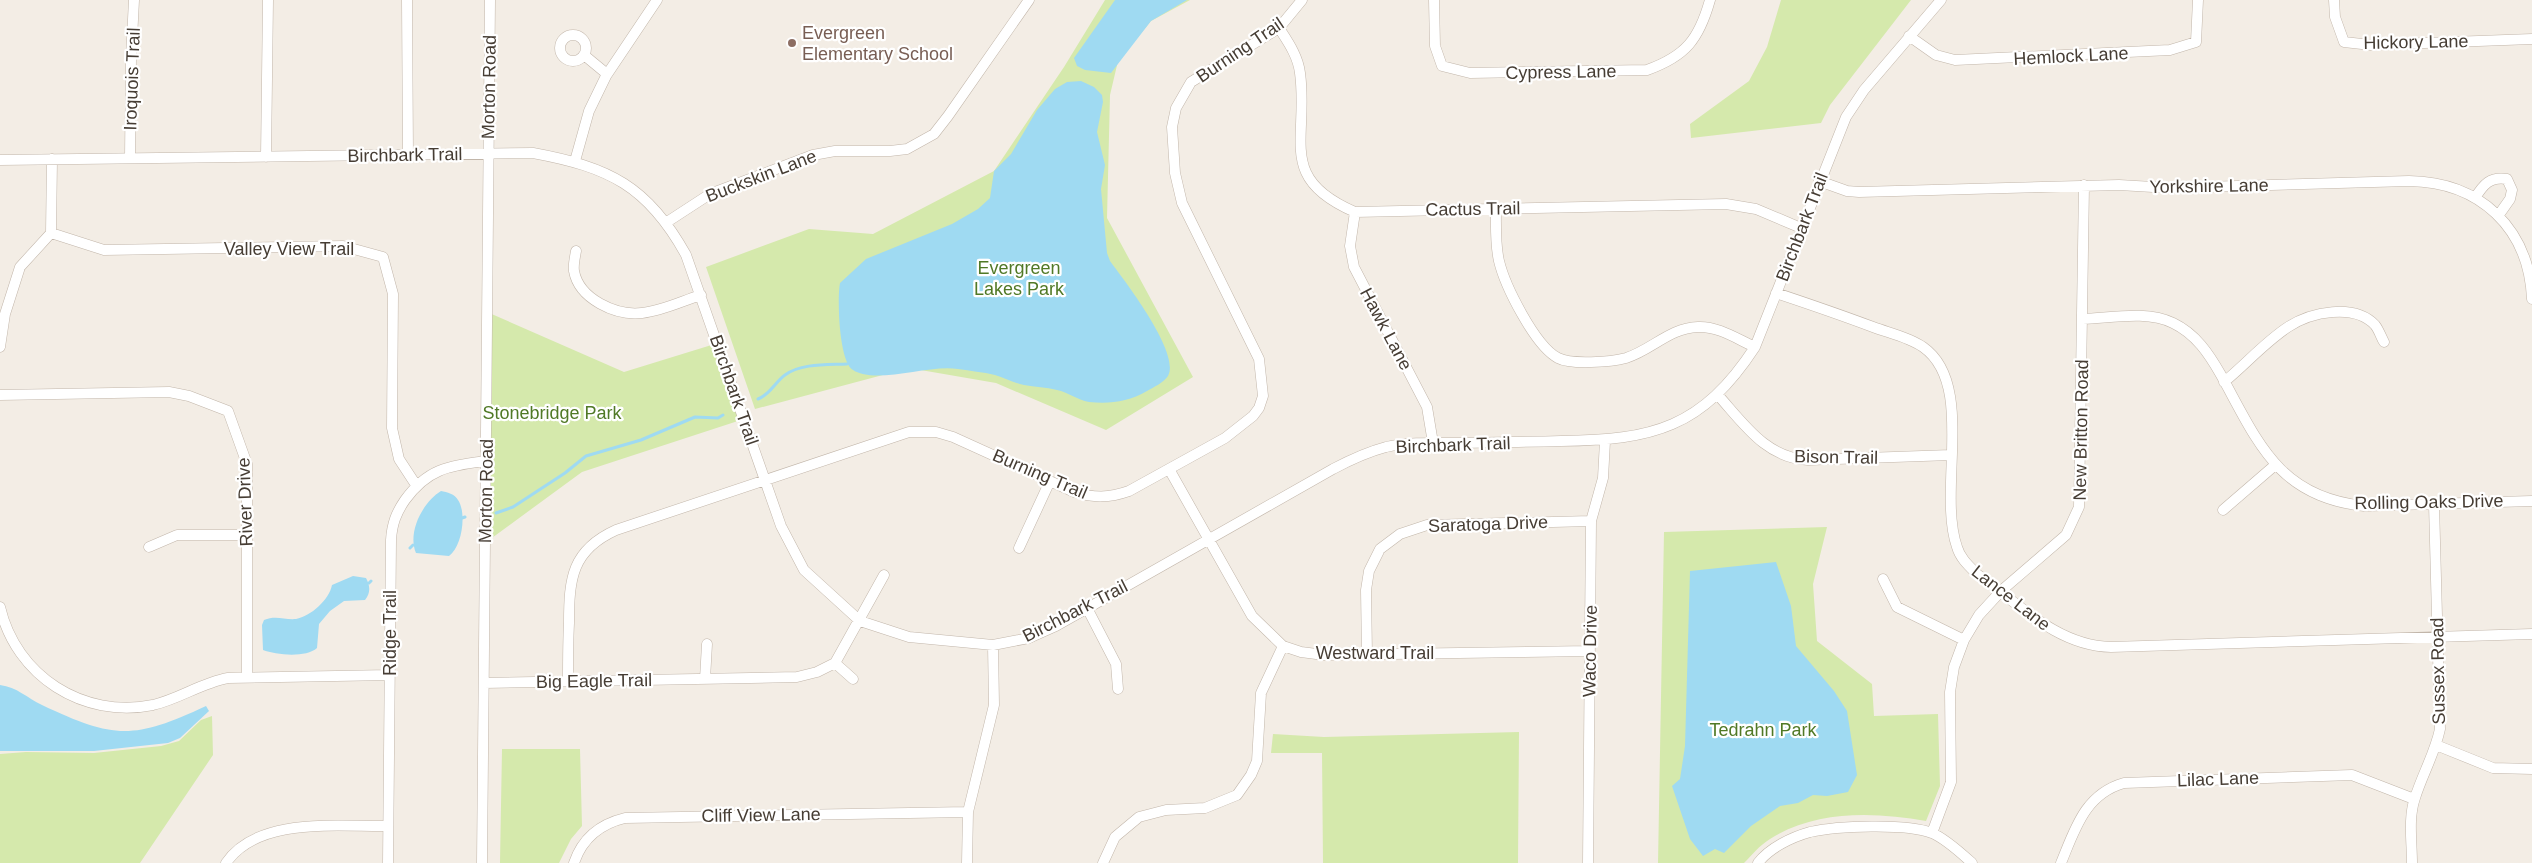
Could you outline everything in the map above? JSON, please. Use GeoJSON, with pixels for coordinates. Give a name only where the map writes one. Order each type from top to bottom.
{"type":"FeatureCollection","features":[{"type":"Feature","properties":{"kind":"street","name":"Iroquois Trail"},"geometry":{"type":"LineString","coordinates":[[130,158],[131,58],[134,0]]}},
{"type":"Feature","properties":{"kind":"street"},"geometry":{"type":"LineString","coordinates":[[266,157],[268,0]]}},
{"type":"Feature","properties":{"kind":"street"},"geometry":{"type":"LineString","coordinates":[[407,0],[408,155]]}},
{"type":"Feature","properties":{"kind":"street","name":"Morton Road"},"geometry":{"type":"LineString","coordinates":[[482,863],[490,0]]}},
{"type":"Feature","properties":{"kind":"street"},"geometry":{"type":"LineString","coordinates":[[575,160],[589,112],[607,74],[657,0]]}},
{"type":"Feature","properties":{"kind":"street","name":"Buckskin Lane"},"geometry":{"type":"LineString","coordinates":[[667,222],[710,194],[813,155],[835,151],[899,150],[919,144],[934,134],[948,116],[1029,0]]}},
{"type":"Feature","properties":{"kind":"street","name":"Burning Trail"},"geometry":{"type":"LineString","coordinates":[[568,681],[569,588],[574,570],[590,545],[616,530],[895,435],[924,431],[952,436],[1082,494],[1103,498],[1128,491],[1169,469],[1224,438],[1253,416],[1263,396],[1262,370],[1257,353],[1182,203],[1172,154],[1174,116],[1180,99],[1191,82],[1279,28],[1302,0]]}},
{"type":"Feature","properties":{"kind":"street","name":"Cypress Lane"},"geometry":{"type":"LineString","coordinates":[[1434,0],[1435,46],[1442,66],[1470,73],[1647,70],[1666,63],[1686,49],[1700,30],[1710,0]]}},
{"type":"Feature","properties":{"kind":"street","name":"Birchbark Trail"},"geometry":{"type":"LineString","coordinates":[[0,160],[533,153],[575,160],[603,171],[620,180],[667,222],[686,255],[781,526],[804,570],[860,621],[909,637],[993,646],[1038,634],[1358,456],[1393,446],[1433,443],[1605,440],[1637,436],[1661,429],[1688,416],[1717,394],[1744,364],[1755,347],[1819,181],[1850,109],[1941,0]]}},
{"type":"Feature","properties":{"kind":"street","name":"Hemlock Lane"},"geometry":{"type":"LineString","coordinates":[[1909,36],[1936,55],[1962,61],[2170,50],[2196,42],[2198,0]]}},
{"type":"Feature","properties":{"kind":"street","name":"Hickory Lane"},"geometry":{"type":"LineString","coordinates":[[2334,0],[2335,17],[2344,42],[2371,45],[2532,39]]}},
{"type":"Feature","properties":{"kind":"street","name":"Cactus Trail"},"geometry":{"type":"LineString","coordinates":[[1279,28],[1296,57],[1300,73],[1300,149],[1305,171],[1320,193],[1334,203],[1355,212],[1736,205],[1756,210],[1801,228]]}},
{"type":"Feature","properties":{"kind":"street"},"geometry":{"type":"LineString","coordinates":[[584,54],[607,74]]}},
{"type":"Feature","properties":{"kind":"street"},"geometry":{"type":"LineString","coordinates":[[0,347],[5,314],[20,267],[51,233],[52,159]]}},
{"type":"Feature","properties":{"kind":"street"},"geometry":{"type":"LineString","coordinates":[[2475,198],[2490,180],[2507,179],[2512,190],[2510,199],[2498,216]]}},
{"type":"Feature","properties":{"kind":"street","name":"Yorkshire Lane"},"geometry":{"type":"LineString","coordinates":[[1819,181],[1847,191],[1859,192],[2084,185],[2170,188],[2418,181],[2446,185],[2489,205],[2498,216],[2513,236],[2523,254],[2531,283],[2532,299]]}},
{"type":"Feature","properties":{"kind":"street","name":"New Britton Road"},"geometry":{"type":"LineString","coordinates":[[1932,833],[1951,782],[1950,689],[1954,667],[1964,640],[1979,616],[2001,591],[2066,535],[2078,513],[2081,498],[2084,185]]}},
{"type":"Feature","properties":{"kind":"street"},"geometry":{"type":"LineString","coordinates":[[1496,208],[1497,251],[1502,271],[1531,328],[1549,351],[1559,358],[1574,361],[1624,358],[1677,330],[1700,327],[1721,331],[1755,347]]}},
{"type":"Feature","properties":{"kind":"street","name":"Hawk Lane"},"geometry":{"type":"LineString","coordinates":[[1355,212],[1350,246],[1354,267],[1427,407],[1433,443]]}},
{"type":"Feature","properties":{"kind":"street","name":"Valley View Trail"},"geometry":{"type":"LineString","coordinates":[[51,233],[104,250],[344,246],[384,257],[393,294],[392,428],[399,459],[416,485]]}},
{"type":"Feature","properties":{"kind":"street"},"geometry":{"type":"LineString","coordinates":[[576,251],[574,271],[582,285],[591,297],[615,310],[643,313],[701,295]]}},
{"type":"Feature","properties":{"kind":"street","name":"Lance Lane"},"geometry":{"type":"LineString","coordinates":[[1776,292],[1907,339],[1931,353],[1940,364],[1949,387],[1952,517],[1956,546],[1965,561],[1977,574],[2058,633],[2084,644],[2102,647],[2532,634]]}},
{"type":"Feature","properties":{"kind":"street"},"geometry":{"type":"LineString","coordinates":[[2224,382],[2272,338],[2289,326],[2326,313],[2358,315],[2375,326],[2384,342]]}},
{"type":"Feature","properties":{"kind":"street","name":"Rolling Oaks Drive"},"geometry":{"type":"LineString","coordinates":[[2083,318],[2142,317],[2174,323],[2196,339],[2205,348],[2257,442],[2274,466],[2311,492],[2341,502],[2364,506],[2532,501]]}},
{"type":"Feature","properties":{"kind":"street","name":"River Drive"},"geometry":{"type":"LineString","coordinates":[[0,395],[169,392],[189,396],[228,411],[247,464],[247,677]]}},
{"type":"Feature","properties":{"kind":"street","name":"Bison Trail"},"geometry":{"type":"LineString","coordinates":[[1717,394],[1760,442],[1774,452],[1791,458],[1808,460],[1951,455]]}},
{"type":"Feature","properties":{"kind":"street","name":"Waco Drive"},"geometry":{"type":"LineString","coordinates":[[1588,863],[1591,521],[1603,478],[1605,440]]}},
{"type":"Feature","properties":{"kind":"street","name":"Ridge Trail"},"geometry":{"type":"LineString","coordinates":[[388,863],[391,531],[395,515],[416,485],[433,472],[486,461]]}},
{"type":"Feature","properties":{"kind":"street"},"geometry":{"type":"LineString","coordinates":[[2222,510],[2274,466]]}},
{"type":"Feature","properties":{"kind":"street","name":"Westward Trail"},"geometry":{"type":"LineString","coordinates":[[1169,469],[1252,616],[1283,646],[1314,655],[1590,651]]}},
{"type":"Feature","properties":{"kind":"street"},"geometry":{"type":"LineString","coordinates":[[1019,548],[1050,480]]}},
{"type":"Feature","properties":{"kind":"street","name":"Sussex Road"},"geometry":{"type":"LineString","coordinates":[[2412,863],[2411,820],[2414,799],[2436,745],[2441,721],[2434,504]]}},
{"type":"Feature","properties":{"kind":"street","name":"Saratoga Drive"},"geometry":{"type":"LineString","coordinates":[[1368,654],[1366,590],[1369,571],[1380,549],[1400,534],[1427,525],[1591,521]]}},
{"type":"Feature","properties":{"kind":"street"},"geometry":{"type":"LineString","coordinates":[[149,547],[177,535],[247,535]]}},
{"type":"Feature","properties":{"kind":"street"},"geometry":{"type":"LineString","coordinates":[[853,679],[835,663],[884,575]]}},
{"type":"Feature","properties":{"kind":"street"},"geometry":{"type":"LineString","coordinates":[[1883,579],[1897,607],[1964,640]]}},
{"type":"Feature","properties":{"kind":"street"},"geometry":{"type":"LineString","coordinates":[[0,607],[14,644],[34,671],[64,692],[94,704],[127,708],[153,704],[214,681],[247,677],[390,675]]}},
{"type":"Feature","properties":{"kind":"street"},"geometry":{"type":"LineString","coordinates":[[1087,608],[1116,664],[1118,689]]}},
{"type":"Feature","properties":{"kind":"street"},"geometry":{"type":"LineString","coordinates":[[704,679],[707,644]]}},
{"type":"Feature","properties":{"kind":"street"},"geometry":{"type":"LineString","coordinates":[[967,863],[968,812],[994,705],[993,646]]}},
{"type":"Feature","properties":{"kind":"street"},"geometry":{"type":"LineString","coordinates":[[1103,863],[1115,837],[1139,817],[1166,810],[1205,808],[1237,795],[1251,775],[1257,760],[1261,693],[1283,646]]}},
{"type":"Feature","properties":{"kind":"street","name":"Big Eagle Trail"},"geometry":{"type":"LineString","coordinates":[[484,683],[797,677],[817,672],[835,663]]}},
{"type":"Feature","properties":{"kind":"street"},"geometry":{"type":"LineString","coordinates":[[2436,745],[2493,768],[2532,769]]}},
{"type":"Feature","properties":{"kind":"street","name":"Lilac Lane"},"geometry":{"type":"LineString","coordinates":[[2061,863],[2076,826],[2091,801],[2106,791],[2124,783],[2352,775],[2414,799]]}},
{"type":"Feature","properties":{"kind":"street","name":"Cliff View Lane"},"geometry":{"type":"LineString","coordinates":[[574,863],[589,836],[603,826],[624,818],[968,812]]}},
{"type":"Feature","properties":{"kind":"street"},"geometry":{"type":"LineString","coordinates":[[226,863],[237,851],[258,839],[286,829],[388,826]]}},
{"type":"Feature","properties":{"kind":"street"},"geometry":{"type":"LineString","coordinates":[[1758,863],[1775,849],[1796,837],[1826,829],[1895,827],[1932,833],[1972,863]]}},
{"type":"Feature","properties":{"kind":"green space","name":"Evergreen Lakes Park"},"geometry":{"type":"Polygon","coordinates":[[[1105,0],[1190,0],[1151,21],[1118,61],[1110,95],[1107,218],[1193,377],[1106,430],[996,383],[909,368],[755,409],[706,267],[809,229],[873,234],[994,171],[1064,67],[1105,0]]]}},
{"type":"Feature","properties":{"kind":"green space"},"geometry":{"type":"Polygon","coordinates":[[[1781,0],[1911,0],[1830,105],[1821,123],[1691,138],[1690,124],[1749,81],[1767,47],[1781,0]]]}},
{"type":"Feature","properties":{"kind":"green space","name":"Stonebridge Park"},"geometry":{"type":"Polygon","coordinates":[[[487,312],[624,372],[718,343],[744,419],[582,472],[485,543],[487,312]]]}},
{"type":"Feature","properties":{"kind":"green space","name":"Tedrahn Park"},"geometry":{"type":"Polygon","coordinates":[[[1827,527],[1813,584],[1817,641],[1872,684],[1874,716],[1938,714],[1940,786],[1926,821],[1866,815],[1826,818],[1806,823],[1770,839],[1759,847],[1744,863],[1658,863],[1664,532],[1827,527]]]}},
{"type":"Feature","properties":{"kind":"green space"},"geometry":{"type":"Polygon","coordinates":[[[212,716],[213,755],[140,863],[0,863],[0,754],[26,752],[94,753],[161,746],[179,741],[201,720],[212,716]]]}},
{"type":"Feature","properties":{"kind":"green space"},"geometry":{"type":"Polygon","coordinates":[[[1519,732],[1518,863],[1323,863],[1322,753],[1271,753],[1273,734],[1324,737],[1519,732]]]}},
{"type":"Feature","properties":{"kind":"green space"},"geometry":{"type":"Polygon","coordinates":[[[502,749],[580,749],[582,826],[571,839],[559,863],[500,863],[502,749]]]}},
{"type":"Feature","properties":{"kind":"water"},"geometry":{"type":"Polygon","coordinates":[[[1115,0],[1187,0],[1151,21],[1111,73],[1085,70],[1077,66],[1074,58],[1115,0]]]}},
{"type":"Feature","properties":{"kind":"water","name":"Evergreen Lakes Park"},"geometry":{"type":"Polygon","coordinates":[[[1081,81],[1094,87],[1102,95],[1103,102],[1097,132],[1105,165],[1101,189],[1107,253],[1110,261],[1138,300],[1159,335],[1170,365],[1168,376],[1158,385],[1133,398],[1097,403],[1085,401],[1065,392],[1028,386],[981,372],[946,368],[875,375],[863,374],[853,370],[848,365],[840,330],[840,283],[866,259],[952,224],[978,209],[990,198],[994,171],[1011,154],[1037,110],[1055,89],[1067,82],[1081,81]]]}},
{"type":"Feature","properties":{"kind":"water"},"geometry":{"type":"Polygon","coordinates":[[[441,491],[455,496],[461,506],[463,521],[460,538],[449,556],[416,553],[414,536],[418,518],[428,502],[441,491]]]}},
{"type":"Feature","properties":{"kind":"water"},"geometry":{"type":"Polygon","coordinates":[[[1776,562],[1791,606],[1796,646],[1834,691],[1847,711],[1857,775],[1848,792],[1827,796],[1813,795],[1798,803],[1780,806],[1751,826],[1724,853],[1715,849],[1703,856],[1690,839],[1672,786],[1680,779],[1685,746],[1690,571],[1776,562]]]}},
{"type":"Feature","properties":{"kind":"water"},"geometry":{"type":"Polygon","coordinates":[[[353,576],[366,578],[369,589],[367,597],[365,600],[344,601],[330,611],[319,624],[317,648],[299,654],[283,654],[263,650],[262,625],[264,620],[276,618],[296,619],[308,615],[323,602],[332,585],[353,576]]]}},
{"type":"Feature","properties":{"kind":"water"},"geometry":{"type":"Polygon","coordinates":[[[0,685],[17,690],[67,716],[106,729],[141,730],[160,725],[206,706],[209,711],[180,738],[168,743],[94,751],[0,751],[0,685]]]}},
{"type":"Feature","properties":{"kind":"waterway"},"geometry":{"type":"LineString","coordinates":[[758,399],[791,371],[815,365],[847,364]]}},
{"type":"Feature","properties":{"kind":"waterway"},"geometry":{"type":"LineString","coordinates":[[496,513],[513,507],[565,473],[586,456],[641,440],[695,417],[718,418],[723,415]]}},
{"type":"Feature","properties":{"kind":"waterway"},"geometry":{"type":"LineString","coordinates":[[410,548],[413,545]]}},
{"type":"Feature","properties":{"kind":"place","name":"Evergreen Elementary School"},"geometry":{"type":"Point","coordinates":[792,43]}}]}
